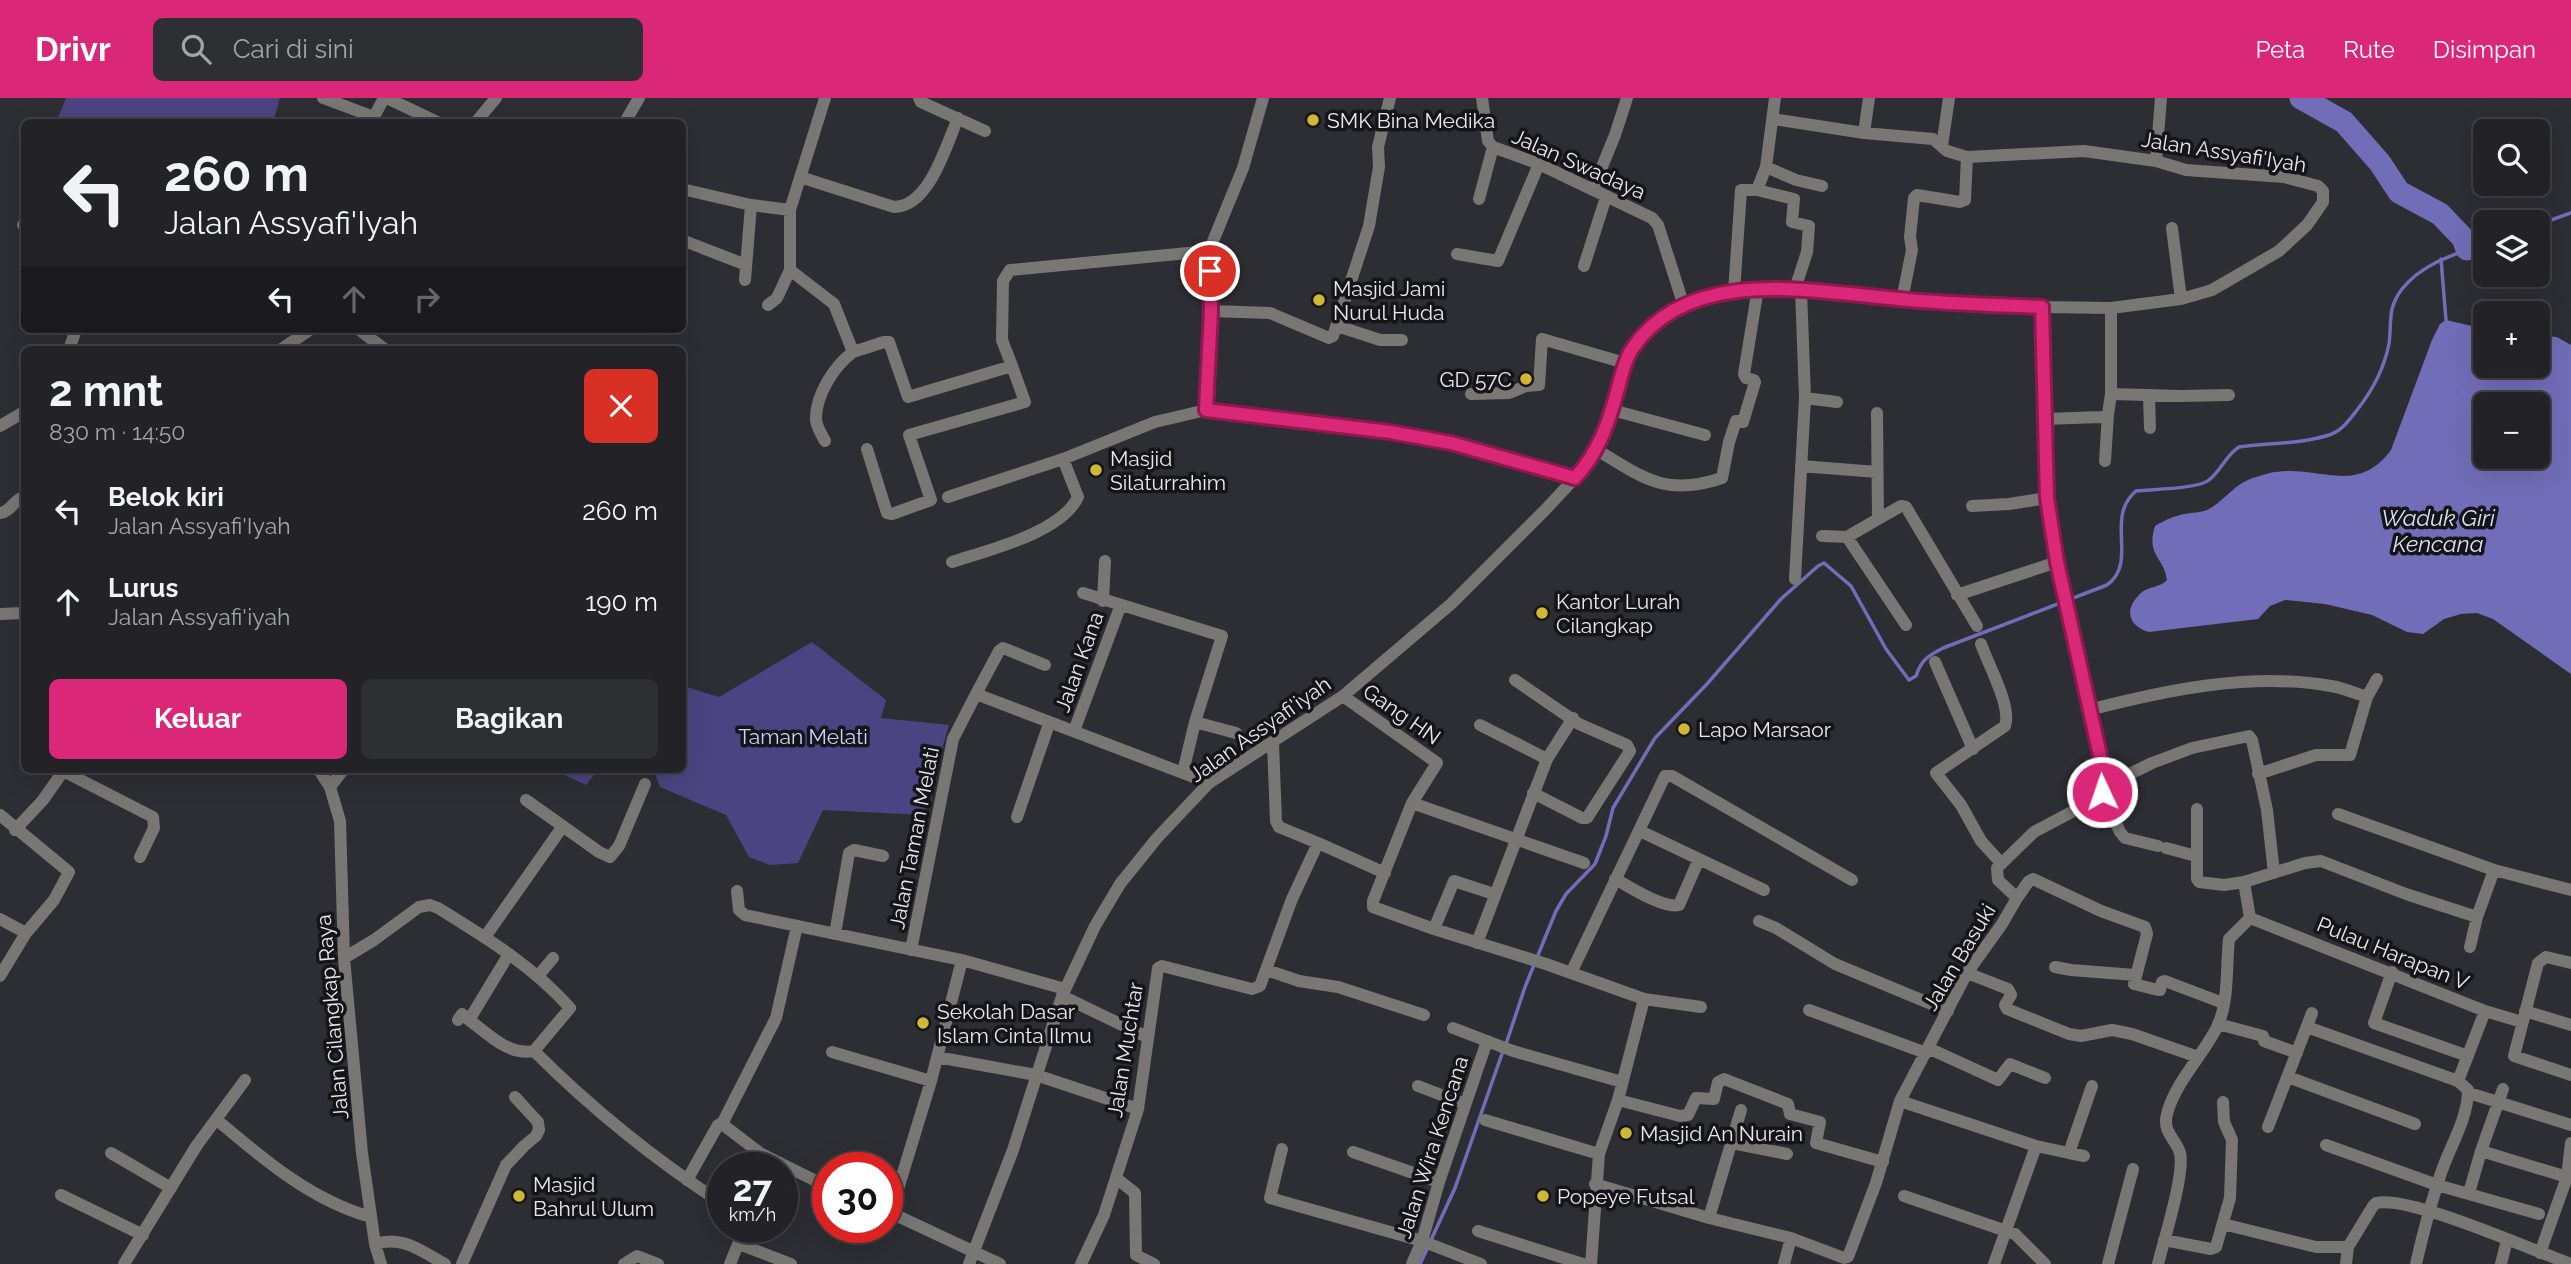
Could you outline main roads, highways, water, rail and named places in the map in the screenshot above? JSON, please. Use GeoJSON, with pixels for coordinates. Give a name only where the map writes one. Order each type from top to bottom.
{"type":"FeatureCollection","features":[{"type":"Feature","properties":{"kind":"water","name":"Waduk Giri Kencana"},"geometry":{"type":"Polygon","coordinates":[[[2446,320],[2473,326],[2473,378],[2550,378],[2550,337],[2557,337],[2571,345],[2571,674],[2493,619],[2477,613],[2444,619],[2423,634],[2407,632],[2372,615],[2325,604],[2285,600],[2270,606],[2258,619],[2149,632],[2132,621],[2130,610],[2136,599],[2144,591],[2167,580],[2154,550],[2155,526],[2177,516],[2207,510],[2241,484],[2266,474],[2284,471],[2349,476],[2363,473],[2377,465],[2391,450],[2440,324],[2446,320]]]}},
{"type":"Feature","properties":{"kind":"waterway"},"geometry":{"type":"LineString","coordinates":[[2301,98],[2344,122],[2380,163],[2399,192],[2440,214],[2463,238],[2467,249]]}},
{"type":"Feature","properties":{"kind":"waterway"},"geometry":{"type":"LineString","coordinates":[[2550,220],[2571,213]]}},
{"type":"Feature","properties":{"kind":"waterway"},"geometry":{"type":"LineString","coordinates":[[1506,1044],[1525,987],[1556,911],[1566,894],[1595,864],[1613,808],[1655,738],[1707,684],[1781,599],[1818,566],[1824,563],[1851,586],[1886,649],[1909,680],[1916,676],[1926,659],[1943,648],[2107,585],[2121,564],[2122,514],[2136,491],[2203,483],[2209,480],[2239,447],[2307,440],[2338,431],[2362,403],[2381,371],[2389,344],[2392,309],[2402,289],[2430,266],[2473,248]]}},
{"type":"Feature","properties":{"kind":"waterway"},"geometry":{"type":"LineString","coordinates":[[2441,259],[2446,320]]}},
{"type":"Feature","properties":{"kind":"waterway"},"geometry":{"type":"LineString","coordinates":[[1431,1240],[1455,1188],[1503,1051]]}},
{"type":"Feature","properties":{"kind":"waterway"},"geometry":{"type":"LineString","coordinates":[[1420,1264],[1428,1247]]}},
{"type":"Feature","properties":{"kind":"place","name":"SMK Bina Medika"},"geometry":{"type":"Point","coordinates":[1313,120]}},
{"type":"Feature","properties":{"kind":"place","name":"Masjid Jami Nurul Huda"},"geometry":{"type":"Point","coordinates":[1319,300]}},
{"type":"Feature","properties":{"kind":"place","name":"GD 57C"},"geometry":{"type":"Point","coordinates":[1526,379]}},
{"type":"Feature","properties":{"kind":"place","name":"Masjid Silaturrahim"},"geometry":{"type":"Point","coordinates":[1096,470]}},
{"type":"Feature","properties":{"kind":"place","name":"Kantor Lurah Cilangkap"},"geometry":{"type":"Point","coordinates":[1542,613]}},
{"type":"Feature","properties":{"kind":"place","name":"Lapo Marsaor"},"geometry":{"type":"Point","coordinates":[1684,729]}},
{"type":"Feature","properties":{"kind":"place","name":"Sekolah Dasar Islam Cinta Ilmu"},"geometry":{"type":"Point","coordinates":[923,1023]}},
{"type":"Feature","properties":{"kind":"place","name":"Masjid An Nurain"},"geometry":{"type":"Point","coordinates":[1626,1133]}},
{"type":"Feature","properties":{"kind":"place","name":"Masjid Bahrul Ulum"},"geometry":{"type":"Point","coordinates":[519,1196]}},
{"type":"Feature","properties":{"kind":"place","name":"Popeye Futsal"},"geometry":{"type":"Point","coordinates":[1543,1196]}},
{"type":"Feature","properties":{"kind":"park label","name":"Taman Melati"},"geometry":{"type":"Point","coordinates":[803,736]}}]}
